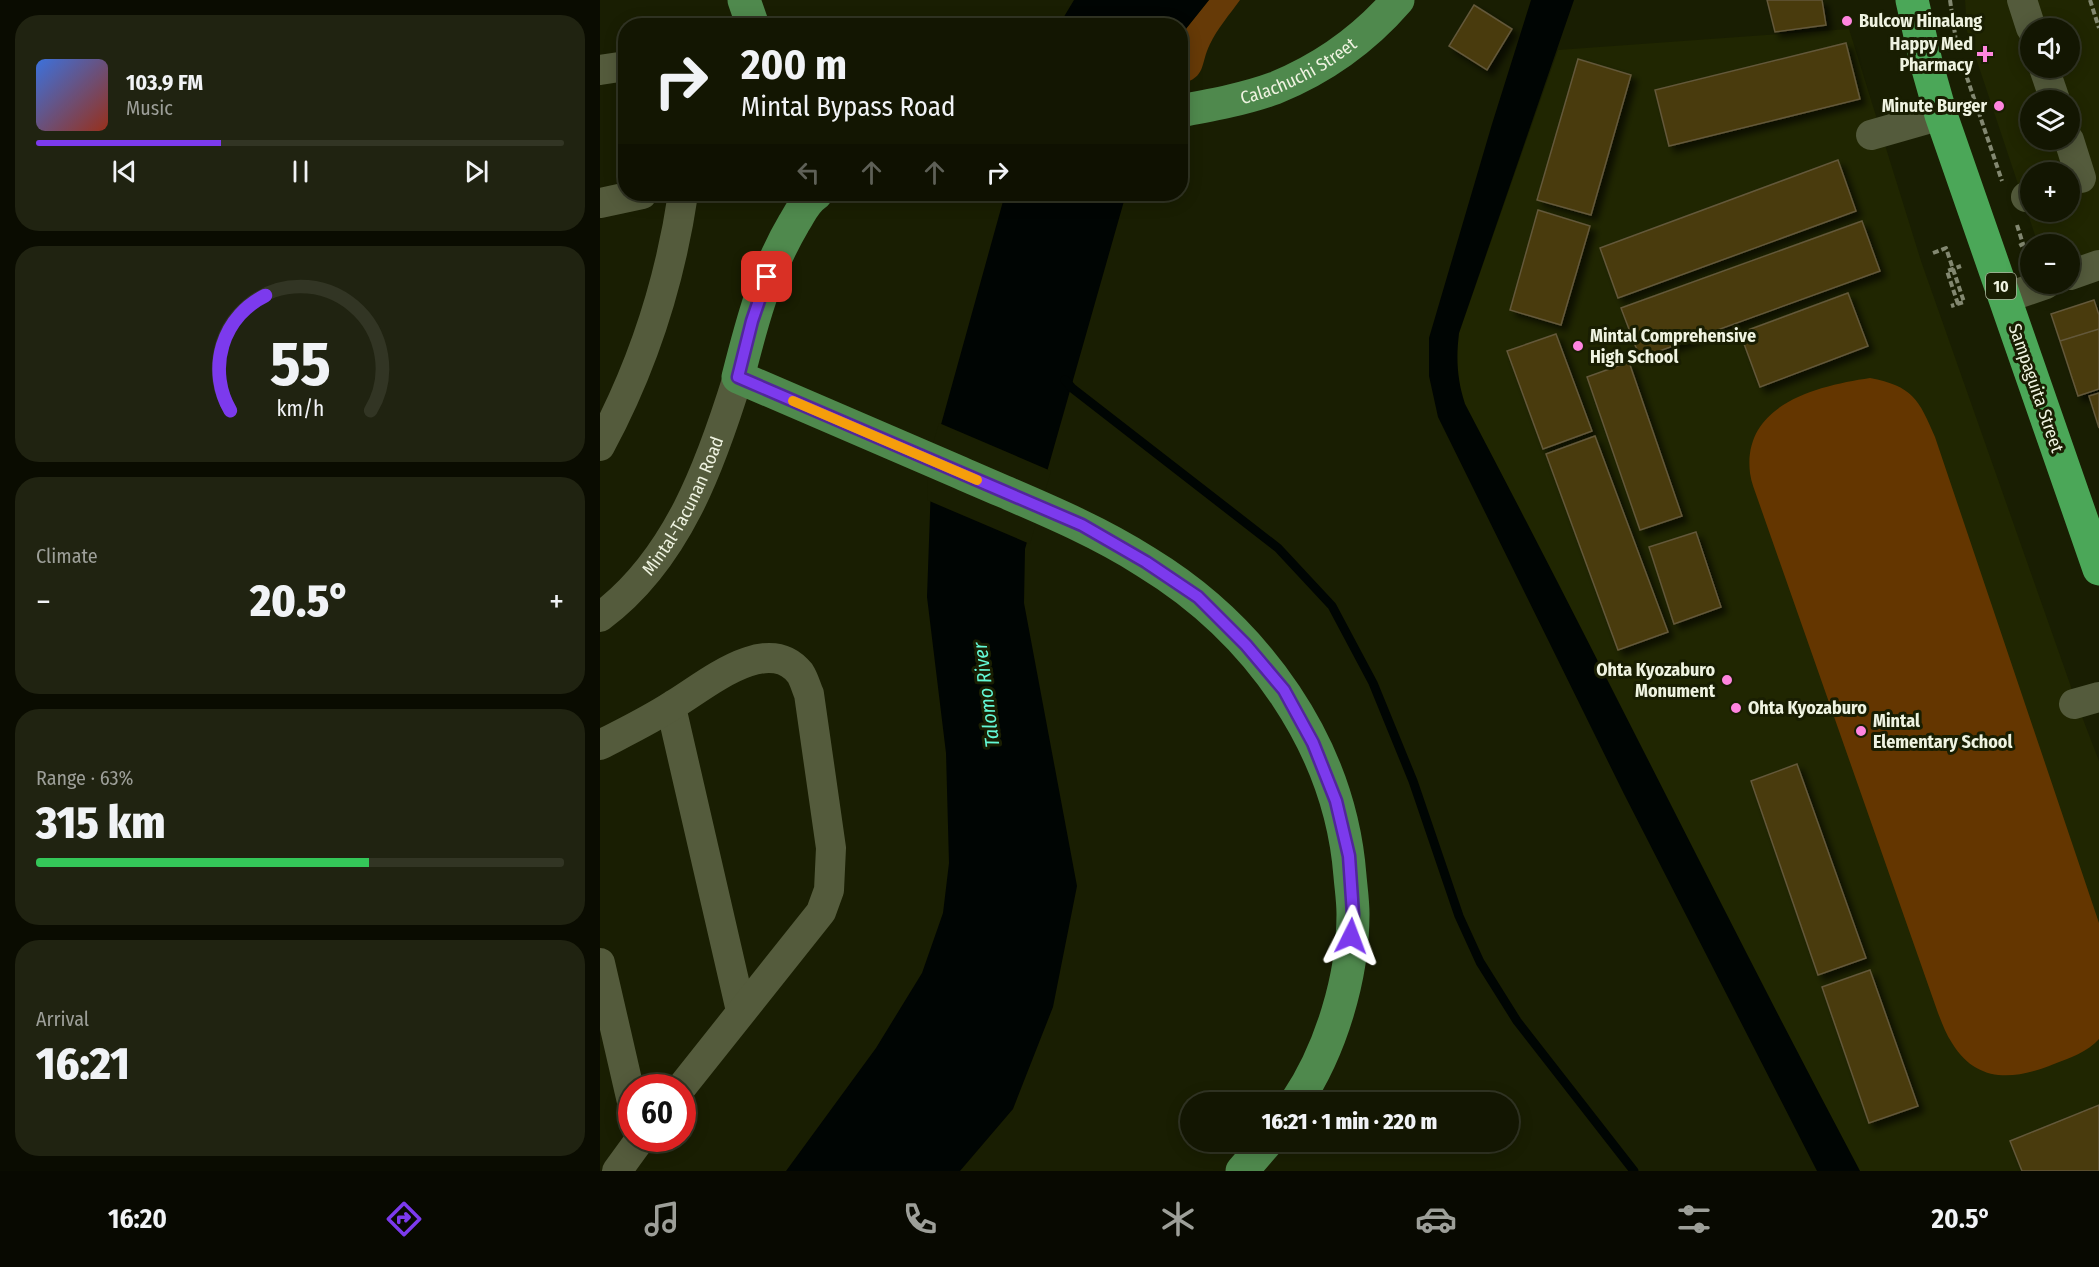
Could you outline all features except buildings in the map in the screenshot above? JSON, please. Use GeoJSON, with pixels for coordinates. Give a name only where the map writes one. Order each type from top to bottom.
{"type":"FeatureCollection","features":[{"type":"Feature","properties":{"kind":"highway","name":"Sampaguita Street"},"geometry":{"type":"LineString","coordinates":[[1913,0],[1926,62],[1941,115],[2099,569]]}},
{"type":"Feature","properties":{"kind":"main road"},"geometry":{"type":"LineString","coordinates":[[744,0],[750,18]]}},
{"type":"Feature","properties":{"kind":"main road","name":"Calachuchi Street"},"geometry":{"type":"LineString","coordinates":[[1188,109],[1274,88],[1314,69],[1352,44],[1398,0]]}},
{"type":"Feature","properties":{"kind":"main road"},"geometry":{"type":"LineString","coordinates":[[806,201],[779,248],[767,277],[752,321],[738,377],[1082,525],[1146,562],[1198,597],[1246,645],[1284,690],[1313,743],[1336,801],[1349,856],[1353,914],[1349,958],[1335,1019],[1322,1055],[1302,1092]]}},
{"type":"Feature","properties":{"kind":"main road"},"geometry":{"type":"LineString","coordinates":[[1242,1171],[1259,1152]]}},
{"type":"Feature","properties":{"kind":"street"},"geometry":{"type":"LineString","coordinates":[[2022,0],[2028,18]]}},
{"type":"Feature","properties":{"kind":"street"},"geometry":{"type":"LineString","coordinates":[[600,70],[618,67]]}},
{"type":"Feature","properties":{"kind":"street"},"geometry":{"type":"LineString","coordinates":[[1871,135],[1941,115]]}},
{"type":"Feature","properties":{"kind":"street"},"geometry":{"type":"LineString","coordinates":[[2072,150],[2083,177]]}},
{"type":"Feature","properties":{"kind":"street"},"geometry":{"type":"LineString","coordinates":[[600,203],[618,199]]}},
{"type":"Feature","properties":{"kind":"street"},"geometry":{"type":"LineString","coordinates":[[604,427],[641,360],[660,302],[678,231],[682,201]]}},
{"type":"Feature","properties":{"kind":"street"},"geometry":{"type":"LineString","coordinates":[[2080,272],[2099,265]]}},
{"type":"Feature","properties":{"kind":"street"},"geometry":{"type":"LineString","coordinates":[[2005,298],[2020,293]]}},
{"type":"Feature","properties":{"kind":"street","name":"Mintal-Tacunan Road"},"geometry":{"type":"LineString","coordinates":[[600,617],[644,576],[694,497],[718,443],[738,377]]}},
{"type":"Feature","properties":{"kind":"street"},"geometry":{"type":"LineString","coordinates":[[600,745],[670,707],[727,671],[761,658],[779,659],[790,663],[801,674],[808,694],[831,848],[829,890],[821,912],[692,1074]]}},
{"type":"Feature","properties":{"kind":"street"},"geometry":{"type":"LineString","coordinates":[[670,707],[741,1011]]}},
{"type":"Feature","properties":{"kind":"street"},"geometry":{"type":"LineString","coordinates":[[600,963],[626,1074]]}},
{"type":"Feature","properties":{"kind":"street"},"geometry":{"type":"LineString","coordinates":[[617,1171],[631,1152]]}},
{"type":"Feature","properties":{"kind":"path"},"geometry":{"type":"LineString","coordinates":[[1950,0],[1957,48]]}},
{"type":"Feature","properties":{"kind":"path"},"geometry":{"type":"LineString","coordinates":[[2090,0],[2099,28]]}},
{"type":"Feature","properties":{"kind":"path"},"geometry":{"type":"LineString","coordinates":[[1961,59],[2020,192]]}},
{"type":"Feature","properties":{"kind":"path"},"geometry":{"type":"LineString","coordinates":[[1933,253],[1946,248],[1964,302],[1951,306]]}},
{"type":"Feature","properties":{"kind":"path"},"geometry":{"type":"LineString","coordinates":[[1947,271],[1958,304]]}},
{"type":"Feature","properties":{"kind":"shaded area"},"geometry":{"type":"Polygon","coordinates":[[[1209,0],[1240,0],[1213,38],[1199,74],[1188,81],[1188,26],[1209,0]]]}},
{"type":"Feature","properties":{"kind":"shaded area"},"geometry":{"type":"Polygon","coordinates":[[[1965,0],[2099,0],[2099,250],[2080,257],[2080,234],[2035,234],[2031,222],[2080,222],[2080,162],[2020,162],[2020,190],[1967,31],[1965,0]]]}},
{"type":"Feature","properties":{"kind":"shaded area","name":"Mintal Elementary School"},"geometry":{"type":"Polygon","coordinates":[[[1849,29],[1921,261],[2099,761],[2099,1171],[1860,1171],[1771,1003],[1465,404],[1459,385],[1456,360],[1459,333],[1558,50],[1849,29]]]}},
{"type":"Feature","properties":{"kind":"shaded area"},"geometry":{"type":"Polygon","coordinates":[[[1870,378],[1896,385],[1912,396],[1924,413],[1935,437],[2099,923],[2099,1039],[2078,1054],[2025,1073],[1998,1075],[1973,1066],[1962,1056],[1946,1032],[1751,480],[1751,449],[1758,430],[1770,415],[1807,393],[1870,378]]]}},
{"type":"Feature","properties":{"kind":"water"},"geometry":{"type":"Polygon","coordinates":[[[1074,0],[1209,0],[1188,26],[1188,18],[1063,18],[1074,0]]]}},
{"type":"Feature","properties":{"kind":"water"},"geometry":{"type":"Polygon","coordinates":[[[1531,0],[1574,0],[1459,333],[1458,368],[1462,395],[1760,980],[1860,1171],[1817,1171],[1624,794],[1438,417],[1429,376],[1429,338],[1531,0]]]}},
{"type":"Feature","properties":{"kind":"water","name":"Talomo River"},"geometry":{"type":"Polygon","coordinates":[[[1003,201],[1124,201],[1025,549],[1024,603],[1077,886],[1053,1007],[1013,1109],[960,1171],[786,1171],[876,1048],[922,973],[943,913],[949,863],[946,753],[927,597],[932,457],[1003,201]]]}},
{"type":"Feature","properties":{"kind":"pier"},"geometry":{"type":"Polygon","coordinates":[[[939,423],[1051,471],[1030,544],[927,500],[929,457],[939,423]]]}},
{"type":"Feature","properties":{"kind":"waterway"},"geometry":{"type":"LineString","coordinates":[[1065,380],[1072,388],[1278,548],[1332,606],[1373,683],[1413,781],[1459,916],[1480,962],[1517,1021],[1634,1171]]}},
{"type":"Feature","properties":{"kind":"slow traffic"},"geometry":{"type":"LineString","coordinates":[[793,401],[977,480]]}},
{"type":"Feature","properties":{"kind":"place","name":"Bulcow Hinalang"},"geometry":{"type":"Point","coordinates":[1847,21]}},
{"type":"Feature","properties":{"kind":"place","name":"Happy Med Pharmacy"},"geometry":{"type":"Point","coordinates":[1985,54]}},
{"type":"Feature","properties":{"kind":"place","name":"Minute Burger"},"geometry":{"type":"Point","coordinates":[1999,106]}},
{"type":"Feature","properties":{"kind":"place","name":"Mintal Comprehensive High School"},"geometry":{"type":"Point","coordinates":[1578,346]}},
{"type":"Feature","properties":{"kind":"place","name":"Ohta Kyozaburo Monument"},"geometry":{"type":"Point","coordinates":[1727,680]}},
{"type":"Feature","properties":{"kind":"place","name":"Ohta Kyozaburo"},"geometry":{"type":"Point","coordinates":[1736,708]}},
{"type":"Feature","properties":{"kind":"place","name":"Mintal Elementary School"},"geometry":{"type":"Point","coordinates":[1861,731]}},
{"type":"Feature","properties":{"kind":"route"},"geometry":{"type":"LineString","coordinates":[[767,277],[752,321],[738,377],[1082,525],[1146,562],[1198,597],[1246,645],[1284,690],[1313,743],[1336,801],[1349,856],[1353,914],[1351,936]]}}]}
